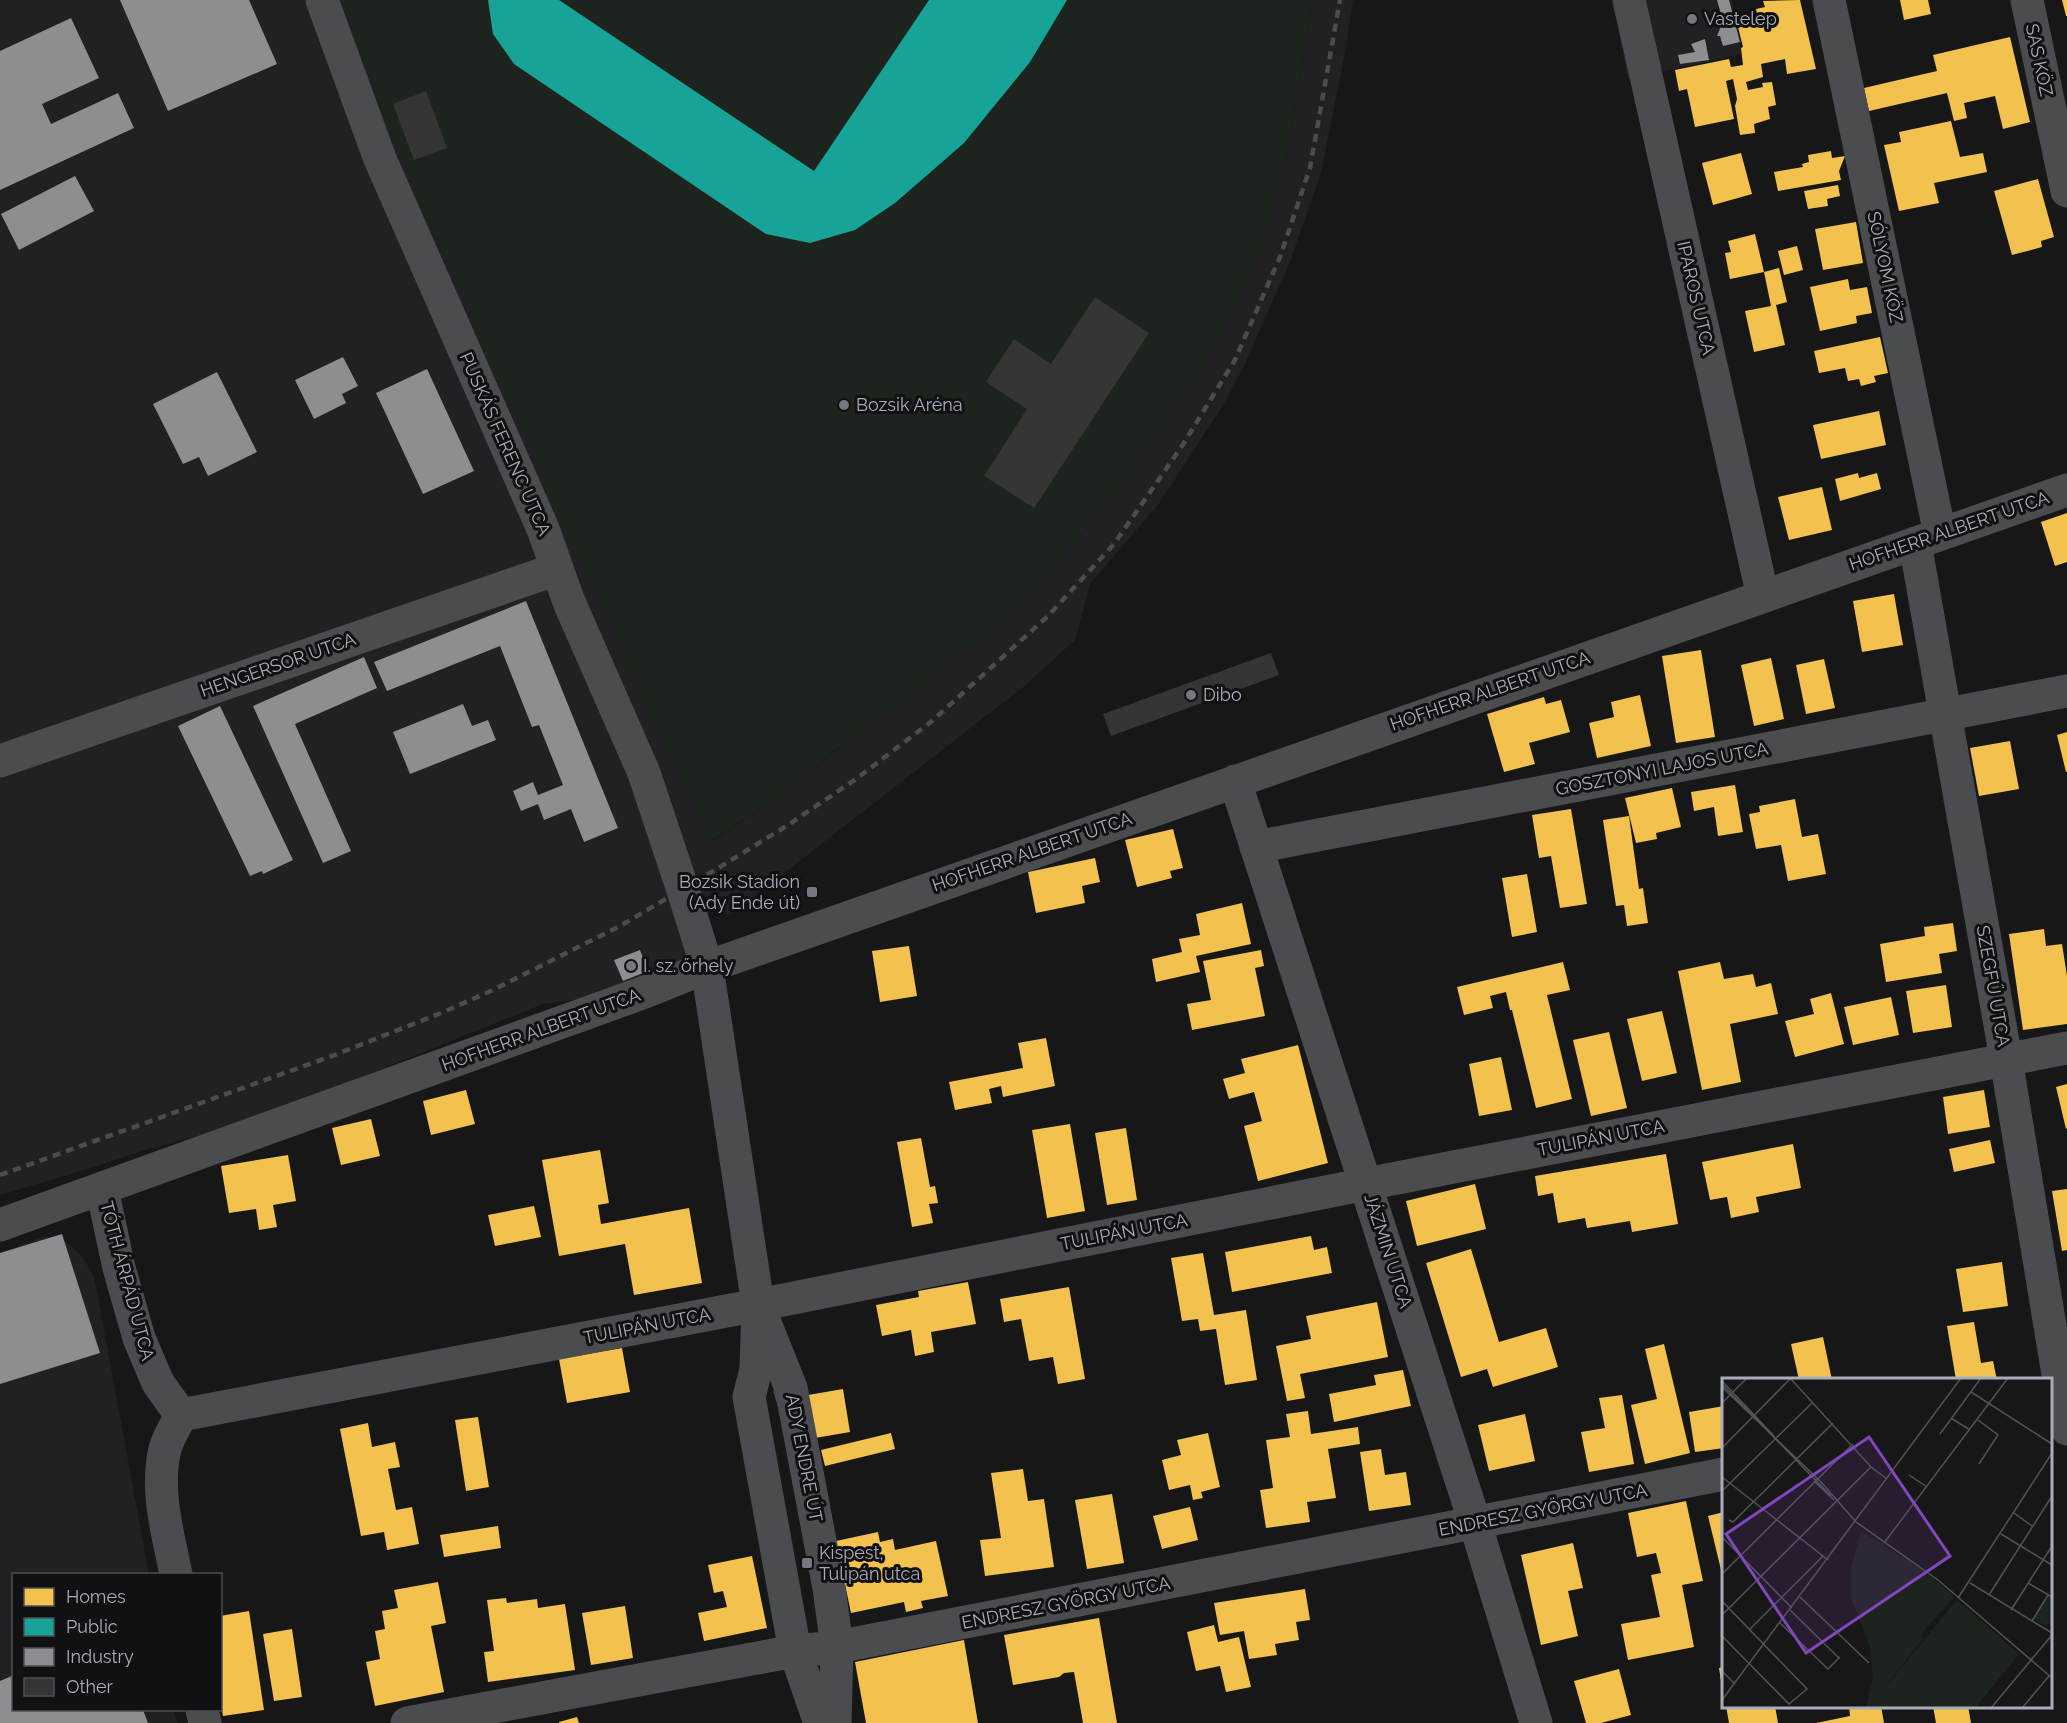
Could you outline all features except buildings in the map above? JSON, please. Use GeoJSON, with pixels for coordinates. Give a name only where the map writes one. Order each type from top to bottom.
{"type":"FeatureCollection","features":[{"type":"Feature","properties":{"kind":"street","name":"PUSKÁS FERENC UTCA"},"geometry":{"type":"LineString","coordinates":[[322,0],[380,159],[543,529],[557,569],[644,773],[683,890]]}},
{"type":"Feature","properties":{"kind":"street","name":"IPAROS UTCA"},"geometry":{"type":"LineString","coordinates":[[1629,0],[1763,597]]}},
{"type":"Feature","properties":{"kind":"street","name":"SÓLYOM KÖZ"},"geometry":{"type":"LineString","coordinates":[[1829,0],[1928,539]]}},
{"type":"Feature","properties":{"kind":"street","name":"SAS KÖZ"},"geometry":{"type":"LineString","coordinates":[[2027,0],[2067,191]]}},
{"type":"Feature","properties":{"kind":"street","name":"HOFHERR ALBERT UTCA"},"geometry":{"type":"LineString","coordinates":[[0,1225],[634,996],[706,967],[2067,490]]}},
{"type":"Feature","properties":{"kind":"street","name":"SZEGFŰ UTCA"},"geometry":{"type":"LineString","coordinates":[[1928,539],[1945,714],[2006,1059],[2062,1413]]}},
{"type":"Feature","properties":{"kind":"street","name":"HENGERSOR UTCA"},"geometry":{"type":"LineString","coordinates":[[0,761],[557,569]]}},
{"type":"Feature","properties":{"kind":"street","name":"GOSZTONYI LAJOS UTCA"},"geometry":{"type":"LineString","coordinates":[[1256,847],[2067,691]]}},
{"type":"Feature","properties":{"kind":"street","name":"JÁZMIN UTCA"},"geometry":{"type":"LineString","coordinates":[[1235,781],[1475,1523],[1536,1723]]}},
{"type":"Feature","properties":{"kind":"street","name":"ADY ENDRE ÚT"},"geometry":{"type":"LineString","coordinates":[[683,890],[706,967],[758,1305],[756,1369],[748,1397],[795,1651],[820,1723]]}},
{"type":"Feature","properties":{"kind":"street","name":"TULIPÁN UTCA"},"geometry":{"type":"LineString","coordinates":[[181,1415],[758,1305],[2067,1048]]}},
{"type":"Feature","properties":{"kind":"street","name":"TÓTH ÁRPÁD UTCA"},"geometry":{"type":"LineString","coordinates":[[102,1189],[119,1268],[139,1338],[158,1383],[181,1415]]}},
{"type":"Feature","properties":{"kind":"street","name":"ADY ENDRE ÚT"},"geometry":{"type":"LineString","coordinates":[[758,1305],[791,1388],[829,1588],[837,1647],[835,1723]]}},
{"type":"Feature","properties":{"kind":"street"},"geometry":{"type":"LineString","coordinates":[[176,1573],[163,1509],[162,1471],[166,1447],[181,1415]]}},
{"type":"Feature","properties":{"kind":"street","name":"ENDRESZ GYÖRGY UTCA"},"geometry":{"type":"LineString","coordinates":[[407,1723],[795,1651],[837,1647],[1722,1474]]}},
{"type":"Feature","properties":{"kind":"shaded area"},"geometry":{"type":"Polygon","coordinates":[[[0,0],[344,0],[356,47],[434,234],[710,843],[781,794],[990,629],[1091,524],[1125,480],[1215,347],[1236,303],[1286,161],[1313,0],[1353,0],[1321,173],[1290,262],[1244,366],[1222,407],[1158,505],[1090,584],[1075,640],[1022,688],[729,916],[704,895],[684,909],[695,956],[584,999],[543,1004],[319,1094],[220,1130],[148,1149],[0,1195],[0,0]]]}},
{"type":"Feature","properties":{"kind":"shaded area","name":"Bozsik Aréna"},"geometry":{"type":"Polygon","coordinates":[[[344,0],[1313,0],[1286,161],[1261,245],[1215,347],[1125,480],[1091,524],[990,629],[896,706],[781,794],[709,843],[434,234],[356,47],[344,0]]]}},
{"type":"Feature","properties":{"kind":"shaded area"},"geometry":{"type":"Polygon","coordinates":[[[1612,0],[1732,0],[1742,54],[1628,79],[1612,0]]]}},
{"type":"Feature","properties":{"kind":"shaded area"},"geometry":{"type":"Polygon","coordinates":[[[45,1236],[64,1241],[80,1254],[94,1276],[149,1573],[12,1573],[12,1711],[174,1711],[177,1723],[0,1723],[0,1253],[45,1236]]]}},
{"type":"Feature","properties":{"kind":"tram line"},"geometry":{"type":"LineString","coordinates":[[774,1391],[780,1411],[814,1591],[834,1723]]}},
{"type":"Feature","properties":{"kind":"railway"},"geometry":{"type":"LineString","coordinates":[[0,1175],[332,1056],[493,990],[620,926],[720,867],[856,779],[932,721],[1048,616],[1114,544],[1182,446],[1235,360],[1280,257],[1310,168],[1340,0]]}},
{"type":"Feature","properties":{"kind":"place","name":"Vastelep"},"geometry":{"type":"Point","coordinates":[1692,19]}},
{"type":"Feature","properties":{"kind":"place","name":"Bozsik Aréna"},"geometry":{"type":"Point","coordinates":[844,405]}},
{"type":"Feature","properties":{"kind":"place","name":"Dibo"},"geometry":{"type":"Point","coordinates":[1191,695]}},
{"type":"Feature","properties":{"kind":"place","name":"Bozsik Stadion (Ady Ende út)"},"geometry":{"type":"Point","coordinates":[812,892]}},
{"type":"Feature","properties":{"kind":"place","name":"I. sz. őrhely"},"geometry":{"type":"Point","coordinates":[631,966]}},
{"type":"Feature","properties":{"kind":"place","name":"Kispest, Tulipán utca"},"geometry":{"type":"Point","coordinates":[807,1563]}}]}
